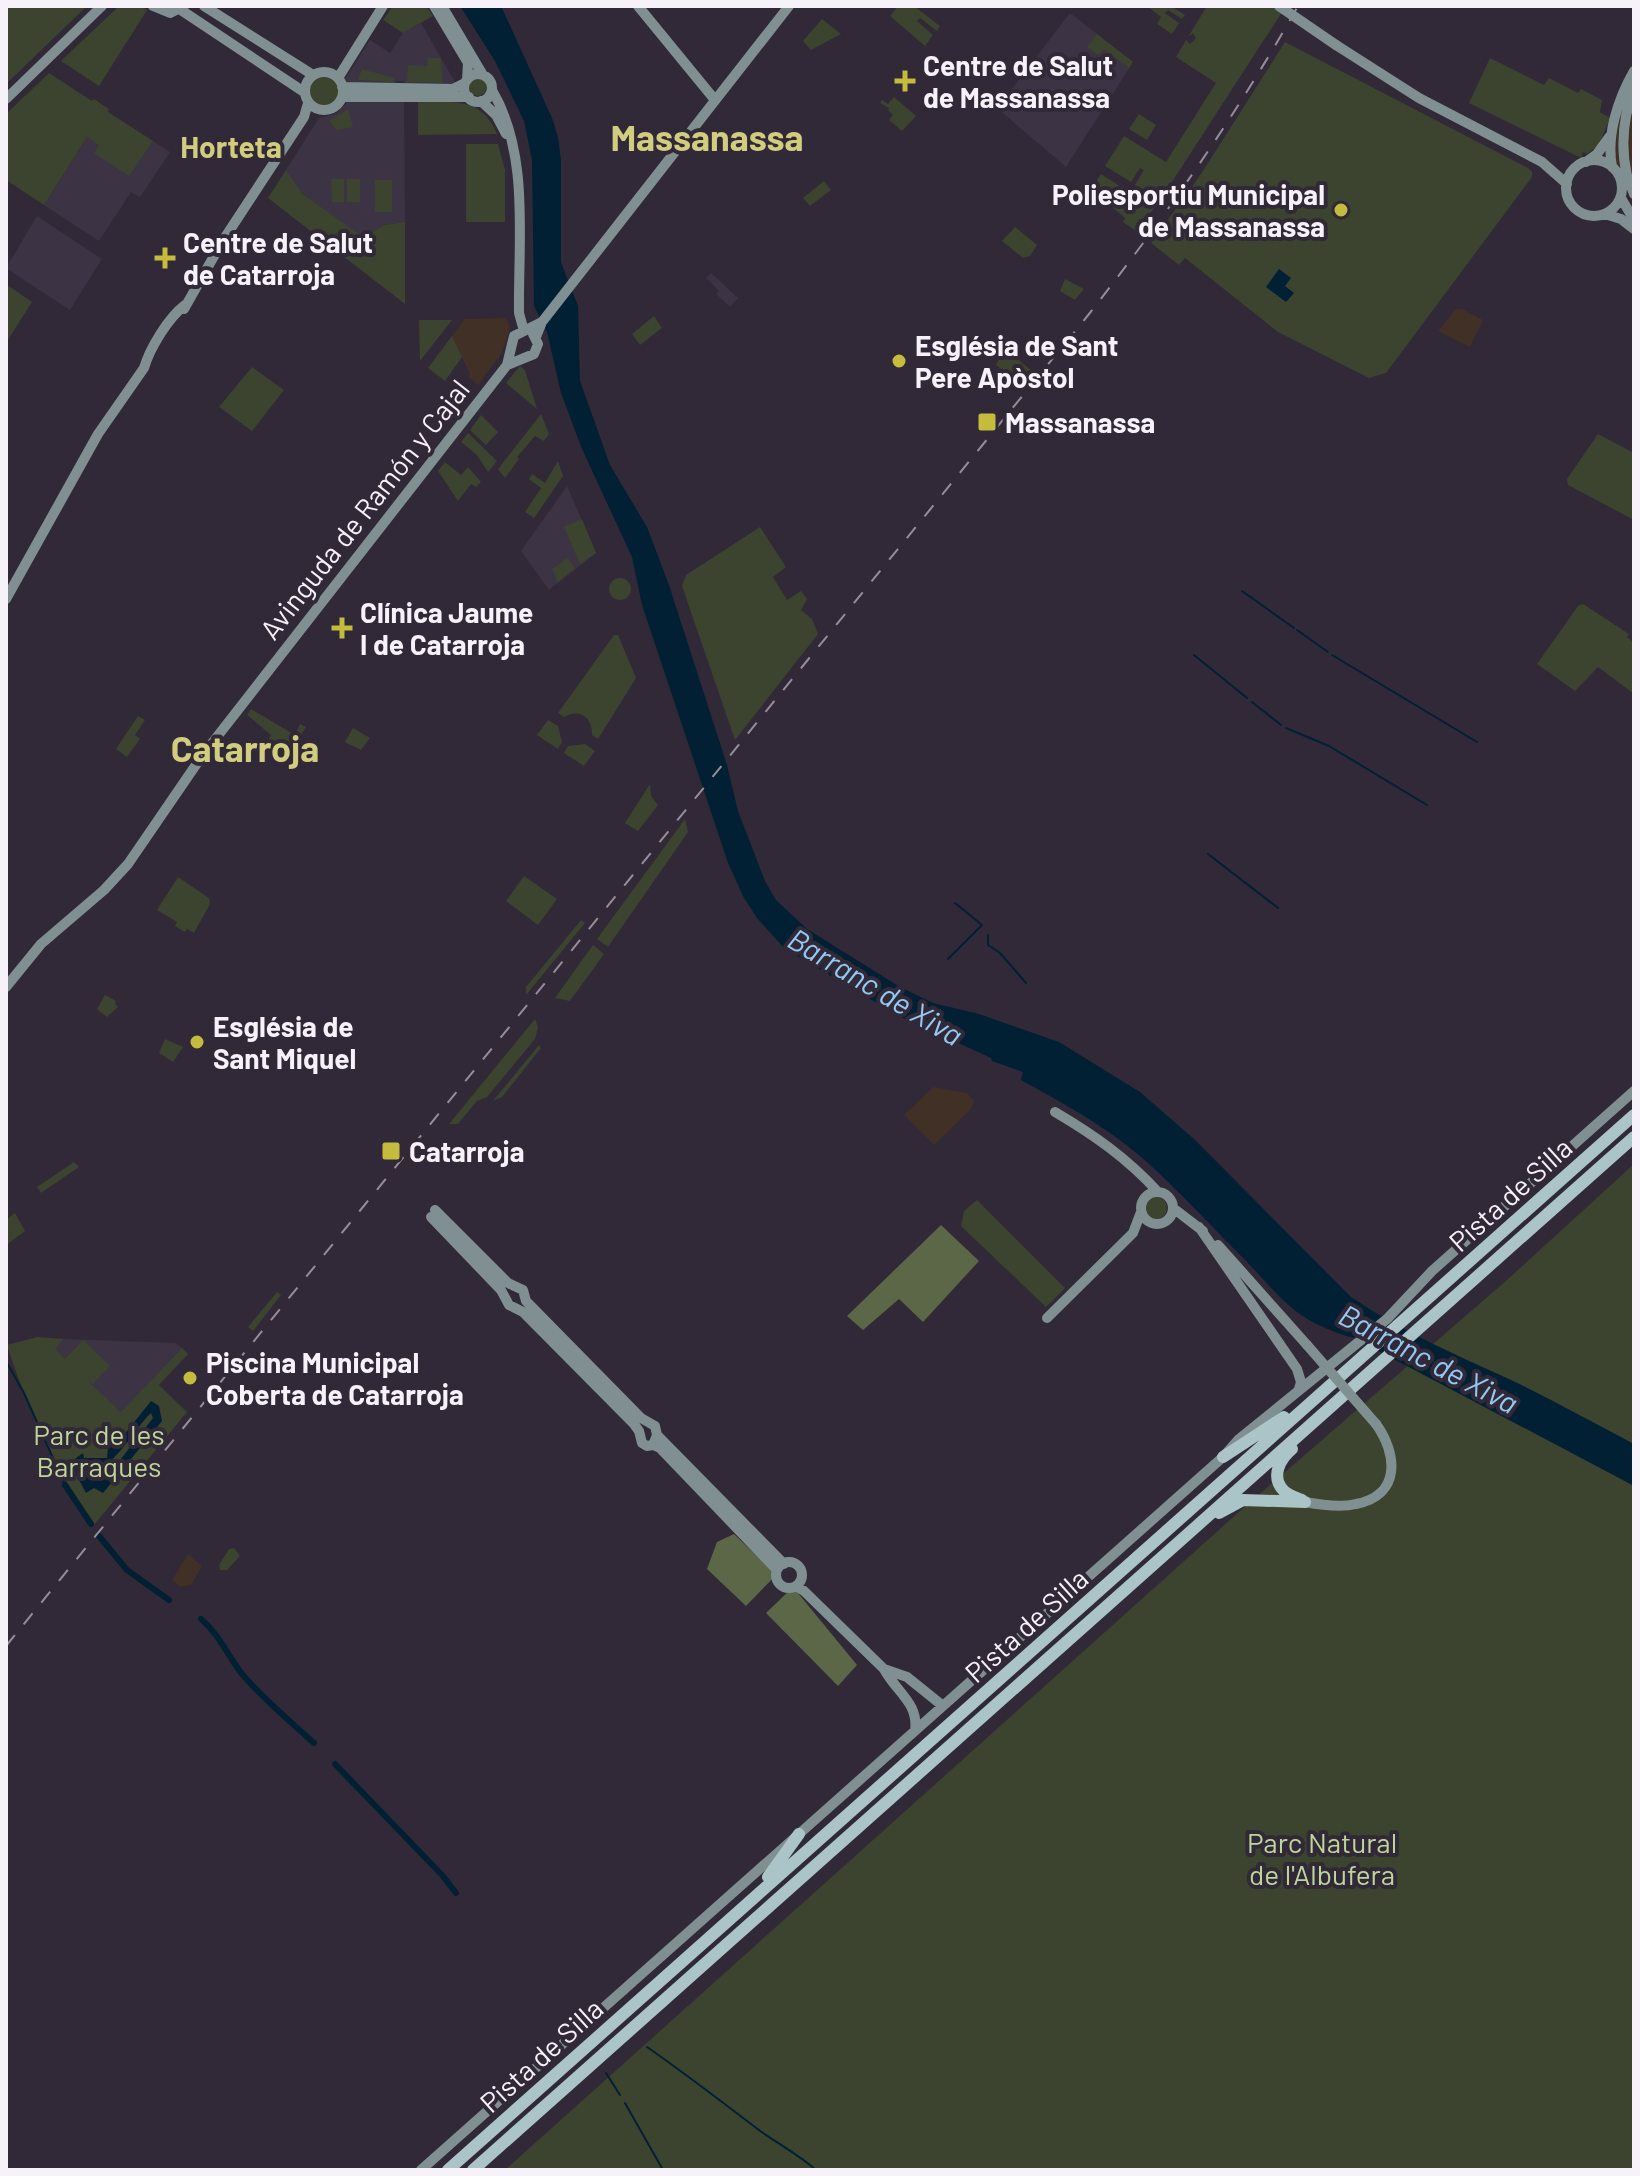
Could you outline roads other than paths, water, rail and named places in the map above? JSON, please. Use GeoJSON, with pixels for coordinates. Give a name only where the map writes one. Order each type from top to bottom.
{"type":"FeatureCollection","features":[{"type":"Feature","properties":{"kind":"highway","name":"Pista de Silla"},"geometry":{"type":"LineString","coordinates":[[448,2170],[1634,1115]]}},
{"type":"Feature","properties":{"kind":"highway","name":"Pista de Silla"},"geometry":{"type":"LineString","coordinates":[[473,2170],[1634,1137]]}},
{"type":"Feature","properties":{"kind":"highway"},"geometry":{"type":"LineString","coordinates":[[1223,1457],[1292,1411],[1308,1404]]}},
{"type":"Feature","properties":{"kind":"highway"},"geometry":{"type":"LineString","coordinates":[[1305,1502],[1283,1490],[1277,1478],[1278,1465],[1328,1409]]}},
{"type":"Feature","properties":{"kind":"highway"},"geometry":{"type":"LineString","coordinates":[[1187,1535],[1205,1526],[1225,1508],[1243,1500],[1305,1502]]}},
{"type":"Feature","properties":{"kind":"highway"},"geometry":{"type":"LineString","coordinates":[[724,1924],[735,1908],[775,1870],[799,1834]]}},
{"type":"Feature","properties":{"kind":"street"},"geometry":{"type":"LineString","coordinates":[[6,99],[102,6]]}},
{"type":"Feature","properties":{"kind":"street"},"geometry":{"type":"LineString","coordinates":[[153,6],[170,13],[182,8],[304,92],[313,106],[332,109],[339,64],[376,6]]}},
{"type":"Feature","properties":{"kind":"street"},"geometry":{"type":"LineString","coordinates":[[204,6],[303,71],[338,84],[469,97],[481,101],[501,123],[512,163],[512,314],[529,329]]}},
{"type":"Feature","properties":{"kind":"street"},"geometry":{"type":"LineString","coordinates":[[338,84],[383,6]]}},
{"type":"Feature","properties":{"kind":"street"},"geometry":{"type":"LineString","coordinates":[[434,6],[468,63],[465,91],[469,97]]}},
{"type":"Feature","properties":{"kind":"street"},"geometry":{"type":"LineString","coordinates":[[442,6],[483,75],[490,81],[507,118],[518,161],[529,329],[537,351],[530,357],[521,358],[511,347]]}},
{"type":"Feature","properties":{"kind":"street"},"geometry":{"type":"LineString","coordinates":[[638,6],[715,100]]}},
{"type":"Feature","properties":{"kind":"street"},"geometry":{"type":"LineString","coordinates":[[529,329],[571,284],[789,6]]}},
{"type":"Feature","properties":{"kind":"street"},"geometry":{"type":"LineString","coordinates":[[1279,6],[1419,98],[1542,162],[1567,184]]}},
{"type":"Feature","properties":{"kind":"street"},"geometry":{"type":"LineString","coordinates":[[1612,167],[1609,152],[1611,134],[1634,71]]}},
{"type":"Feature","properties":{"kind":"street"},"geometry":{"type":"LineString","coordinates":[[338,84],[453,89],[475,74],[483,75]]}},
{"type":"Feature","properties":{"kind":"street"},"geometry":{"type":"LineString","coordinates":[[304,92],[313,75]]}},
{"type":"Feature","properties":{"kind":"street"},"geometry":{"type":"LineString","coordinates":[[1634,88],[1623,129],[1628,181],[1634,194]]}},
{"type":"Feature","properties":{"kind":"street"},"geometry":{"type":"LineString","coordinates":[[481,101],[492,90]]}},
{"type":"Feature","properties":{"kind":"street"},"geometry":{"type":"LineString","coordinates":[[6,599],[103,437],[106,426],[144,368],[152,361],[222,242],[254,199],[313,106]]}},
{"type":"Feature","properties":{"kind":"street"},"geometry":{"type":"LineString","coordinates":[[1611,134],[1597,154],[1582,164],[1567,184],[1568,196],[1579,211],[1621,219],[1634,229]]}},
{"type":"Feature","properties":{"kind":"street"},"geometry":{"type":"LineString","coordinates":[[1542,162],[1564,167],[1595,161],[1612,167],[1628,181]]}},
{"type":"Feature","properties":{"kind":"street"},"geometry":{"type":"LineString","coordinates":[[1605,214],[1621,198],[1628,181]]}},
{"type":"Feature","properties":{"kind":"street"},"geometry":{"type":"LineString","coordinates":[[1621,198],[1634,220]]}},
{"type":"Feature","properties":{"kind":"street","name":"Avinguda de Ramón y Cajal"},"geometry":{"type":"LineString","coordinates":[[507,365],[512,340],[529,329]]}},
{"type":"Feature","properties":{"kind":"street","name":"Avinguda de Ramón y Cajal"},"geometry":{"type":"LineString","coordinates":[[6,987],[41,944],[100,894],[128,864],[180,784],[259,682],[507,365],[521,358]]}},
{"type":"Feature","properties":{"kind":"street"},"geometry":{"type":"LineString","coordinates":[[421,2170],[1223,1457],[1238,1440],[1387,1319],[1432,1271],[1634,1091]]}},
{"type":"Feature","properties":{"kind":"street"},"geometry":{"type":"LineString","coordinates":[[1055,1112],[1100,1139],[1135,1167],[1158,1192],[1166,1196],[1173,1208],[1221,1247],[1376,1424],[1390,1446],[1393,1458],[1386,1486],[1373,1498],[1357,1504],[1305,1502]]}},
{"type":"Feature","properties":{"kind":"street"},"geometry":{"type":"LineString","coordinates":[[1133,1233],[1145,1197],[1143,1181],[1135,1167]]}},
{"type":"Feature","properties":{"kind":"street"},"geometry":{"type":"LineString","coordinates":[[1145,1197],[1158,1192]]}},
{"type":"Feature","properties":{"kind":"street"},"geometry":{"type":"LineString","coordinates":[[1167,1220],[1173,1208]]}},
{"type":"Feature","properties":{"kind":"street"},"geometry":{"type":"LineString","coordinates":[[1141,1212],[1151,1223]]}},
{"type":"Feature","properties":{"kind":"street"},"geometry":{"type":"LineString","coordinates":[[655,1440],[647,1446],[642,1443],[639,1431],[523,1312],[509,1305],[506,1296],[433,1213],[508,1283],[524,1292],[526,1301],[641,1418],[655,1426],[655,1440],[660,1448],[780,1567],[779,1584],[786,1588],[800,1586]]}},
{"type":"Feature","properties":{"kind":"street"},"geometry":{"type":"LineString","coordinates":[[1047,1318],[1133,1233],[1151,1223],[1167,1220],[1194,1224],[1297,1369],[1301,1382],[1299,1389]]}},
{"type":"Feature","properties":{"kind":"street"},"geometry":{"type":"LineString","coordinates":[[506,1296],[511,1289],[517,1288]]}},
{"type":"Feature","properties":{"kind":"street"},"geometry":{"type":"LineString","coordinates":[[516,1308],[526,1301]]}},
{"type":"Feature","properties":{"kind":"street"},"geometry":{"type":"LineString","coordinates":[[639,1431],[642,1425],[649,1423]]}},
{"type":"Feature","properties":{"kind":"street"},"geometry":{"type":"LineString","coordinates":[[780,1567],[791,1563],[798,1567],[800,1586]]}},
{"type":"Feature","properties":{"kind":"street"},"geometry":{"type":"LineString","coordinates":[[800,1586],[884,1669],[913,1708],[917,1717],[915,1731]]}},
{"type":"Feature","properties":{"kind":"street"},"geometry":{"type":"LineString","coordinates":[[884,1669],[907,1677],[943,1706]]}},
{"type":"Feature","properties":{"kind":"water","name":"Barranc de Xiva"},"geometry":{"type":"Polygon","coordinates":[[[460,6],[501,6],[552,118],[561,160],[561,262],[578,306],[580,381],[610,465],[647,527],[669,585],[727,765],[738,811],[765,881],[776,900],[807,929],[900,987],[933,1003],[979,1014],[1059,1042],[1140,1092],[1194,1139],[1351,1297],[1408,1331],[1634,1444],[1634,1486],[1354,1338],[1305,1317],[1283,1300],[1161,1175],[1118,1139],[1021,1080],[1023,1072],[992,1061],[897,1015],[784,948],[757,918],[728,863],[642,605],[632,557],[582,449],[561,393],[547,332],[534,306],[532,160],[524,121],[495,61],[460,6]]]}},
{"type":"Feature","properties":{"kind":"water"},"geometry":{"type":"Polygon","coordinates":[[[1279,269],[1291,278],[1285,286],[1294,293],[1286,302],[1266,287],[1279,269]]]}},
{"type":"Feature","properties":{"kind":"water"},"geometry":{"type":"Polygon","coordinates":[[[151,1401],[159,1406],[162,1421],[103,1493],[94,1488],[86,1493],[71,1465],[72,1461],[83,1453],[84,1458],[107,1458],[108,1448],[120,1440],[151,1401]],[[151,1413],[108,1463],[90,1464],[88,1472],[94,1472],[99,1479],[101,1472],[113,1469],[153,1418],[151,1413]]]}},
{"type":"Feature","properties":{"kind":"waterway"},"geometry":{"type":"LineString","coordinates":[[1242,591],[1294,628]]}},
{"type":"Feature","properties":{"kind":"waterway"},"geometry":{"type":"LineString","coordinates":[[1297,630],[1328,652]]}},
{"type":"Feature","properties":{"kind":"waterway"},"geometry":{"type":"LineString","coordinates":[[1194,655],[1247,698]]}},
{"type":"Feature","properties":{"kind":"waterway"},"geometry":{"type":"LineString","coordinates":[[1332,655],[1477,742]]}},
{"type":"Feature","properties":{"kind":"waterway"},"geometry":{"type":"LineString","coordinates":[[1252,702],[1281,725]]}},
{"type":"Feature","properties":{"kind":"waterway"},"geometry":{"type":"LineString","coordinates":[[1286,728],[1329,746],[1427,805]]}},
{"type":"Feature","properties":{"kind":"waterway"},"geometry":{"type":"LineString","coordinates":[[1208,854],[1278,908]]}},
{"type":"Feature","properties":{"kind":"waterway"},"geometry":{"type":"LineString","coordinates":[[955,903],[982,925]]}},
{"type":"Feature","properties":{"kind":"waterway"},"geometry":{"type":"LineString","coordinates":[[948,959],[982,925]]}},
{"type":"Feature","properties":{"kind":"waterway"},"geometry":{"type":"LineString","coordinates":[[988,935],[988,945],[1000,953],[1026,983]]}},
{"type":"Feature","properties":{"kind":"waterway"},"geometry":{"type":"LineString","coordinates":[[6,1361],[24,1393],[65,1485]]}},
{"type":"Feature","properties":{"kind":"waterway"},"geometry":{"type":"LineString","coordinates":[[65,1485],[91,1524]]}},
{"type":"Feature","properties":{"kind":"waterway"},"geometry":{"type":"LineString","coordinates":[[99,1536],[127,1570],[169,1600]]}},
{"type":"Feature","properties":{"kind":"waterway"},"geometry":{"type":"LineString","coordinates":[[201,1619],[250,1683],[314,1743]]}},
{"type":"Feature","properties":{"kind":"waterway"},"geometry":{"type":"LineString","coordinates":[[335,1764],[456,1893]]}},
{"type":"Feature","properties":{"kind":"waterway"},"geometry":{"type":"LineString","coordinates":[[647,2047],[816,2170]]}},
{"type":"Feature","properties":{"kind":"waterway"},"geometry":{"type":"LineString","coordinates":[[606,2073],[620,2095]]}},
{"type":"Feature","properties":{"kind":"waterway"},"geometry":{"type":"LineString","coordinates":[[625,2103],[663,2170]]}},
{"type":"Feature","properties":{"kind":"railway"},"geometry":{"type":"LineString","coordinates":[[6,1646],[1089,314],[1200,164],[1298,6]]}},
{"type":"Feature","properties":{"kind":"place","name":"Centre de Salut de Massanassa"},"geometry":{"type":"Point","coordinates":[905,81]}},
{"type":"Feature","properties":{"kind":"place","name":"Poliesportiu Municipal de Massanassa"},"geometry":{"type":"Point","coordinates":[1341,210]}},
{"type":"Feature","properties":{"kind":"place","name":"Centre de Salut de Catarroja"},"geometry":{"type":"Point","coordinates":[165,258]}},
{"type":"Feature","properties":{"kind":"place","name":"Església de Sant Pere Apòstol"},"geometry":{"type":"Point","coordinates":[899,361]}},
{"type":"Feature","properties":{"kind":"place","name":"Massanassa"},"geometry":{"type":"Point","coordinates":[987,422]}},
{"type":"Feature","properties":{"kind":"place","name":"Clínica Jaume I de Catarroja"},"geometry":{"type":"Point","coordinates":[342,628]}},
{"type":"Feature","properties":{"kind":"place","name":"Església de Sant Miquel"},"geometry":{"type":"Point","coordinates":[197,1042]}},
{"type":"Feature","properties":{"kind":"place","name":"Catarroja"},"geometry":{"type":"Point","coordinates":[391,1151]}},
{"type":"Feature","properties":{"kind":"place","name":"Piscina Municipal Coberta de Catarroja"},"geometry":{"type":"Point","coordinates":[190,1378]}},
{"type":"Feature","properties":{"kind":"district","name":"Massanassa"},"geometry":{"type":"Point","coordinates":[707,136]}},
{"type":"Feature","properties":{"kind":"district","name":"Horteta"},"geometry":{"type":"Point","coordinates":[231,146]}},
{"type":"Feature","properties":{"kind":"district","name":"Catarroja"},"geometry":{"type":"Point","coordinates":[245,747]}},
{"type":"Feature","properties":{"kind":"park label","name":"Parc de les Barraques"},"geometry":{"type":"Point","coordinates":[99,1450]}},
{"type":"Feature","properties":{"kind":"park label","name":"Parc Natural de l'Albufera"},"geometry":{"type":"Point","coordinates":[1322,1858]}}]}
